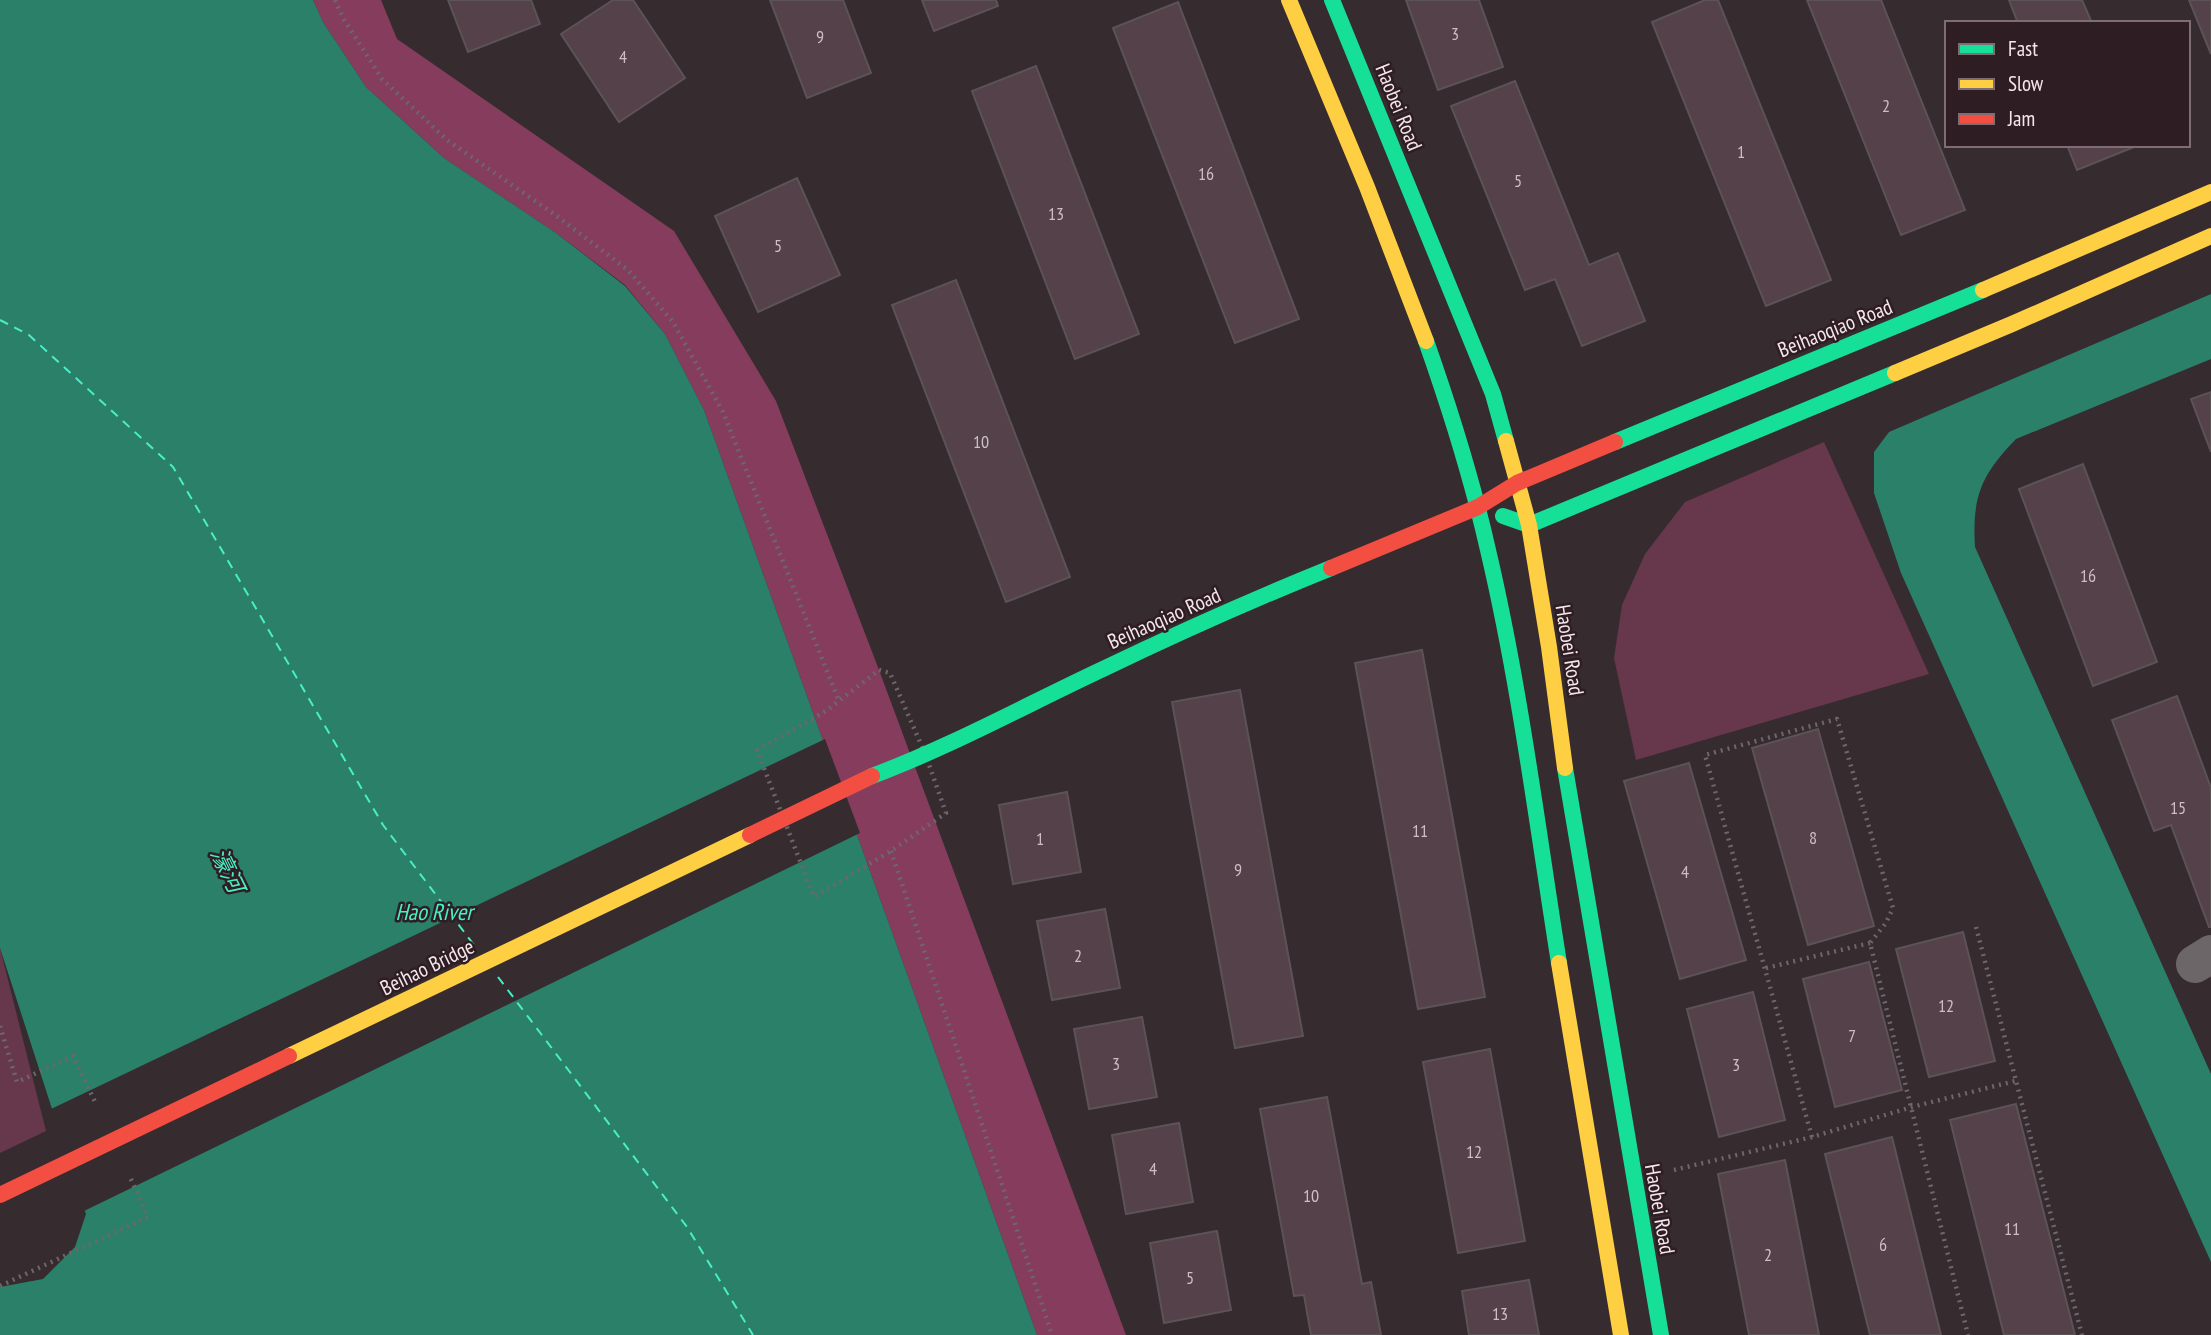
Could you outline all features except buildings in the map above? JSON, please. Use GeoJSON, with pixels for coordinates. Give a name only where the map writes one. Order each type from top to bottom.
{"type":"FeatureCollection","features":[{"type":"Feature","properties":{"kind":"main road"},"geometry":{"type":"LineString","coordinates":[[1289,0],[1399,267],[1452,419],[1478,507],[1508,642],[1620,1335]]}},
{"type":"Feature","properties":{"kind":"main road","name":"Haobei Road"},"geometry":{"type":"LineString","coordinates":[[1332,0],[1493,394],[1529,525],[1569,796],[1661,1335]]}},
{"type":"Feature","properties":{"kind":"main road","name":"Beihaoqiao Road"},"geometry":{"type":"LineString","coordinates":[[872,776],[926,757],[1104,668],[1262,596],[1478,507],[1517,482],[2003,282],[2211,191]]}},
{"type":"Feature","properties":{"kind":"main road"},"geometry":{"type":"LineString","coordinates":[[1478,507],[1529,525],[2012,324],[2211,236]]}},
{"type":"Feature","properties":{"kind":"main road","name":"Beihao Bridge"},"geometry":{"type":"LineString","coordinates":[[0,1195],[872,776]]}},
{"type":"Feature","properties":{"kind":"path"},"geometry":{"type":"LineString","coordinates":[[335,0],[343,18],[382,79],[447,140],[554,214],[628,270],[673,321],[723,412],[839,701]]}},
{"type":"Feature","properties":{"kind":"path"},"geometry":{"type":"LineString","coordinates":[[1766,968],[1870,943],[1886,923],[1893,908],[1837,719],[1705,755],[1812,1137]]}},
{"type":"Feature","properties":{"kind":"path"},"geometry":{"type":"LineString","coordinates":[[891,851],[1052,1335]]}},
{"type":"Feature","properties":{"kind":"path"},"geometry":{"type":"LineString","coordinates":[[1976,927],[2082,1335]]}},
{"type":"Feature","properties":{"kind":"path"},"geometry":{"type":"LineString","coordinates":[[1870,943],[1968,1335]]}},
{"type":"Feature","properties":{"kind":"path"},"geometry":{"type":"LineString","coordinates":[[1633,1180],[1812,1137],[2015,1080]]}},
{"type":"Feature","properties":{"kind":"shaded area"},"geometry":{"type":"Polygon","coordinates":[[[313,0],[381,0],[397,39],[674,231],[776,401],[1126,1335],[1037,1335],[704,410],[665,334],[625,285],[556,233],[444,158],[366,87],[323,22],[313,0]]]}},
{"type":"Feature","properties":{"kind":"shaded area"},"geometry":{"type":"Polygon","coordinates":[[[1824,442],[1929,674],[1636,760],[1614,658],[1622,605],[1645,554],[1685,502],[1824,442]]]}},
{"type":"Feature","properties":{"kind":"shaded area"},"geometry":{"type":"Polygon","coordinates":[[[0,948],[46,1131],[0,1153],[0,948]]]}},
{"type":"Feature","properties":{"kind":"water","name":"Hao River"},"geometry":{"type":"Polygon","coordinates":[[[0,0],[313,0],[323,22],[366,87],[444,158],[556,233],[625,286],[665,334],[704,410],[1037,1335],[0,1335],[0,1287],[43,1279],[75,1247],[86,1214],[0,948],[0,0]]]}},
{"type":"Feature","properties":{"kind":"water"},"geometry":{"type":"Polygon","coordinates":[[[2211,294],[2211,359],[2016,439],[1994,464],[1981,488],[1974,529],[1975,547],[2211,1074],[2211,1262],[1901,573],[1874,493],[1874,452],[1889,432],[2211,294]]]}},
{"type":"Feature","properties":{"kind":"pier"},"geometry":{"type":"Polygon","coordinates":[[[825,739],[860,833],[82,1212],[49,1110],[825,739]]]}},
{"type":"Feature","properties":{"kind":"ferry route"},"geometry":{"type":"LineString","coordinates":[[0,320],[29,335],[173,467],[383,825],[474,945]]}},
{"type":"Feature","properties":{"kind":"ferry route"},"geometry":{"type":"LineString","coordinates":[[498,977],[687,1227],[753,1335]]}},
{"type":"Feature","properties":{"kind":"traffic: fast"},"geometry":{"type":"LineString","coordinates":[[1332,0],[1493,394],[1506,441]]}},
{"type":"Feature","properties":{"kind":"traffic: fast"},"geometry":{"type":"LineString","coordinates":[[1615,442],[1983,290]]}},
{"type":"Feature","properties":{"kind":"traffic: fast"},"geometry":{"type":"LineString","coordinates":[[1426,341],[1468,471],[1510,652],[1559,963]]}},
{"type":"Feature","properties":{"kind":"traffic: fast"},"geometry":{"type":"LineString","coordinates":[[1503,516],[1529,525],[1895,373]]}},
{"type":"Feature","properties":{"kind":"traffic: fast"},"geometry":{"type":"LineString","coordinates":[[872,776],[960,738],[1188,629],[1331,568]]}},
{"type":"Feature","properties":{"kind":"traffic: fast"},"geometry":{"type":"LineString","coordinates":[[1565,768],[1661,1335]]}},
{"type":"Feature","properties":{"kind":"traffic: slow"},"geometry":{"type":"LineString","coordinates":[[1289,0],[1367,187],[1426,341]]}},
{"type":"Feature","properties":{"kind":"traffic: slow"},"geometry":{"type":"LineString","coordinates":[[1983,290],[2211,192]]}},
{"type":"Feature","properties":{"kind":"traffic: slow"},"geometry":{"type":"LineString","coordinates":[[1895,373],[2211,236]]}},
{"type":"Feature","properties":{"kind":"traffic: slow"},"geometry":{"type":"LineString","coordinates":[[1506,441],[1529,525],[1565,768]]}},
{"type":"Feature","properties":{"kind":"traffic: slow"},"geometry":{"type":"LineString","coordinates":[[289,1056],[750,835]]}},
{"type":"Feature","properties":{"kind":"traffic: slow"},"geometry":{"type":"LineString","coordinates":[[1559,963],[1621,1335]]}},
{"type":"Feature","properties":{"kind":"traffic: jam"},"geometry":{"type":"LineString","coordinates":[[1331,568],[1478,507],[1517,483],[1615,442]]}},
{"type":"Feature","properties":{"kind":"traffic: jam"},"geometry":{"type":"LineString","coordinates":[[750,835],[872,776]]}},
{"type":"Feature","properties":{"kind":"traffic: jam"},"geometry":{"type":"LineString","coordinates":[[0,1195],[289,1056]]}},
{"type":"Feature","properties":{"kind":"water label","name":"濠河"},"geometry":{"type":"Point","coordinates":[228,870]}}]}
